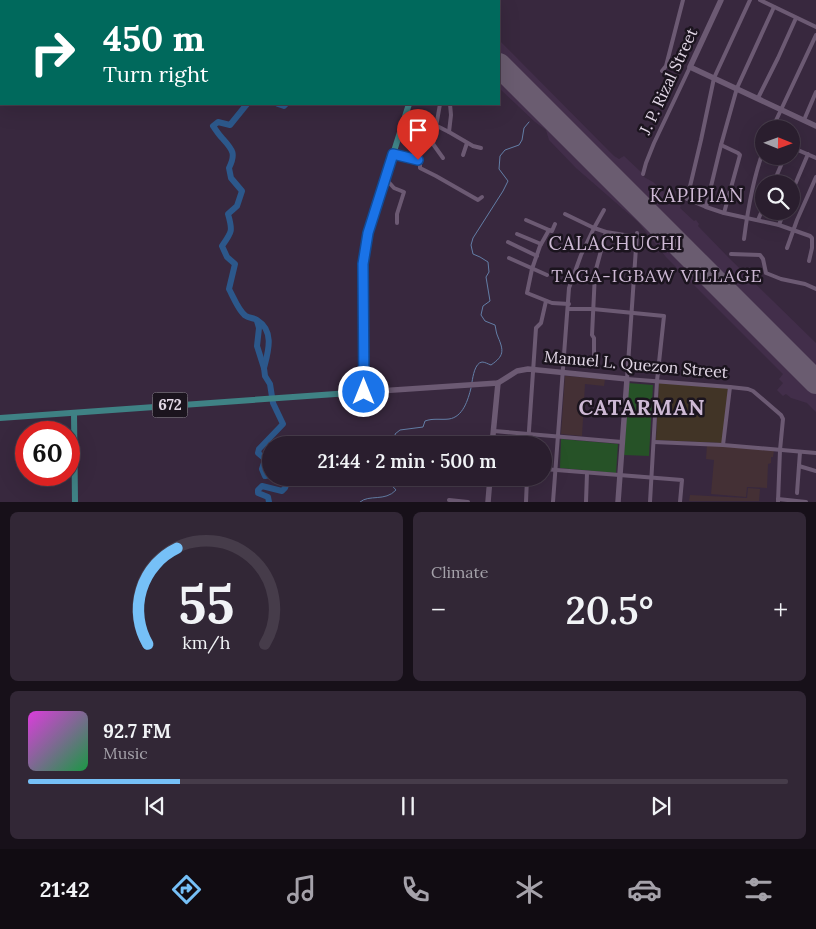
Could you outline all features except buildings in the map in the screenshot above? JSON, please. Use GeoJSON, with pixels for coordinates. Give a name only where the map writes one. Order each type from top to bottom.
{"type":"FeatureCollection","features":[{"type":"Feature","properties":{"kind":"main road","name":"J. P. Rizal Street"},"geometry":{"type":"LineString","coordinates":[[690,67],[721,0]]}},
{"type":"Feature","properties":{"kind":"main road"},"geometry":{"type":"LineString","coordinates":[[690,67],[816,126]]}},
{"type":"Feature","properties":{"kind":"main road"},"geometry":{"type":"LineString","coordinates":[[364,392],[363,264],[368,233],[409,105]]}},
{"type":"Feature","properties":{"kind":"main road","name":"Manuel L. Quezon Street"},"geometry":{"type":"LineString","coordinates":[[364,392],[498,383],[523,369],[627,379]]}},
{"type":"Feature","properties":{"kind":"main road"},"geometry":{"type":"LineString","coordinates":[[618,502],[627,379]]}},
{"type":"Feature","properties":{"kind":"main road"},"geometry":{"type":"LineString","coordinates":[[493,436],[498,383]]}},
{"type":"Feature","properties":{"kind":"main road","name":"672"},"geometry":{"type":"LineString","coordinates":[[0,418],[364,392]]}},
{"type":"Feature","properties":{"kind":"main road"},"geometry":{"type":"LineString","coordinates":[[74,413],[74,421]]}},
{"type":"Feature","properties":{"kind":"main road"},"geometry":{"type":"LineString","coordinates":[[73,486],[75,502]]}},
{"type":"Feature","properties":{"kind":"main road"},"geometry":{"type":"LineString","coordinates":[[488,502],[489,486]]}},
{"type":"Feature","properties":{"kind":"street"},"geometry":{"type":"LineString","coordinates":[[662,72],[666,66],[683,0]]}},
{"type":"Feature","properties":{"kind":"street"},"geometry":{"type":"LineString","coordinates":[[750,0],[714,78],[687,199],[724,213],[755,220]]}},
{"type":"Feature","properties":{"kind":"street"},"geometry":{"type":"LineString","coordinates":[[760,0],[816,27]]}},
{"type":"Feature","properties":{"kind":"street"},"geometry":{"type":"LineString","coordinates":[[706,207],[736,88],[774,8]]}},
{"type":"Feature","properties":{"kind":"street"},"geometry":{"type":"LineString","coordinates":[[758,98],[796,18]]}},
{"type":"Feature","properties":{"kind":"street"},"geometry":{"type":"LineString","coordinates":[[776,120],[816,35]]}},
{"type":"Feature","properties":{"kind":"street","name":"J. P. Rizal Street"},"geometry":{"type":"LineString","coordinates":[[643,174],[654,143],[690,67]]}},
{"type":"Feature","properties":{"kind":"street"},"geometry":{"type":"LineString","coordinates":[[804,120],[816,92]]}},
{"type":"Feature","properties":{"kind":"street"},"geometry":{"type":"LineString","coordinates":[[433,144],[440,105]]}},
{"type":"Feature","properties":{"kind":"street"},"geometry":{"type":"LineString","coordinates":[[449,132],[450,105]]}},
{"type":"Feature","properties":{"kind":"street"},"geometry":{"type":"LineString","coordinates":[[436,126],[473,146],[481,148]]}},
{"type":"Feature","properties":{"kind":"street"},"geometry":{"type":"LineString","coordinates":[[398,138],[433,144],[443,158]]}},
{"type":"Feature","properties":{"kind":"street"},"geometry":{"type":"LineString","coordinates":[[463,155],[467,142]]}},
{"type":"Feature","properties":{"kind":"street"},"geometry":{"type":"LineString","coordinates":[[721,145],[740,155],[724,213]]}},
{"type":"Feature","properties":{"kind":"street"},"geometry":{"type":"LineString","coordinates":[[800,151],[816,158]]}},
{"type":"Feature","properties":{"kind":"street"},"geometry":{"type":"LineString","coordinates":[[393,154],[418,160],[420,168],[478,200],[482,197]]}},
{"type":"Feature","properties":{"kind":"street"},"geometry":{"type":"LineString","coordinates":[[799,175],[808,154]]}},
{"type":"Feature","properties":{"kind":"street"},"geometry":{"type":"LineString","coordinates":[[744,238],[746,218],[758,165]]}},
{"type":"Feature","properties":{"kind":"street"},"geometry":{"type":"LineString","coordinates":[[787,248],[816,177]]}},
{"type":"Feature","properties":{"kind":"street"},"geometry":{"type":"LineString","coordinates":[[385,178],[394,188],[404,192],[397,214],[397,223]]}},
{"type":"Feature","properties":{"kind":"street"},"geometry":{"type":"LineString","coordinates":[[553,502],[569,288],[581,255],[604,210]]}},
{"type":"Feature","properties":{"kind":"street"},"geometry":{"type":"LineString","coordinates":[[566,214],[606,232],[637,235],[627,379]]}},
{"type":"Feature","properties":{"kind":"street"},"geometry":{"type":"LineString","coordinates":[[526,220],[549,230]]}},
{"type":"Feature","properties":{"kind":"street"},"geometry":{"type":"LineString","coordinates":[[758,220],[794,230],[814,239],[809,261]]}},
{"type":"Feature","properties":{"kind":"street"},"geometry":{"type":"LineString","coordinates":[[779,225],[781,220]]}},
{"type":"Feature","properties":{"kind":"street"},"geometry":{"type":"LineString","coordinates":[[555,224],[552,231],[549,230],[541,244],[532,269],[527,293],[552,303],[569,306],[664,316],[657,381],[650,502]]}},
{"type":"Feature","properties":{"kind":"street"},"geometry":{"type":"LineString","coordinates":[[594,357],[594,338],[592,335],[595,273],[606,232]]}},
{"type":"Feature","properties":{"kind":"street"},"geometry":{"type":"LineString","coordinates":[[517,234],[541,244]]}},
{"type":"Feature","properties":{"kind":"street"},"geometry":{"type":"LineString","coordinates":[[508,242],[537,256]]}},
{"type":"Feature","properties":{"kind":"street"},"geometry":{"type":"LineString","coordinates":[[731,254],[760,255],[766,272],[781,279],[805,284],[816,289]]}},
{"type":"Feature","properties":{"kind":"street"},"geometry":{"type":"LineString","coordinates":[[509,258],[547,274]]}},
{"type":"Feature","properties":{"kind":"street"},"geometry":{"type":"LineString","coordinates":[[529,434],[536,328],[541,323],[546,301]]}},
{"type":"Feature","properties":{"kind":"street","name":"Manuel L. Quezon Street"},"geometry":{"type":"LineString","coordinates":[[627,379],[730,387],[753,391],[781,415],[783,419],[780,450]]}},
{"type":"Feature","properties":{"kind":"street"},"geometry":{"type":"LineString","coordinates":[[723,446],[730,387]]}},
{"type":"Feature","properties":{"kind":"street"},"geometry":{"type":"LineString","coordinates":[[494,431],[622,442]]}},
{"type":"Feature","properties":{"kind":"street"},"geometry":{"type":"LineString","coordinates":[[654,442],[816,453]]}},
{"type":"Feature","properties":{"kind":"street"},"geometry":{"type":"LineString","coordinates":[[780,450],[778,500],[806,502]]}},
{"type":"Feature","properties":{"kind":"street"},"geometry":{"type":"LineString","coordinates":[[797,493],[800,452]]}},
{"type":"Feature","properties":{"kind":"street"},"geometry":{"type":"LineString","coordinates":[[799,466],[816,471]]}},
{"type":"Feature","properties":{"kind":"street"},"geometry":{"type":"LineString","coordinates":[[555,470],[682,480],[680,502]]}},
{"type":"Feature","properties":{"kind":"street"},"geometry":{"type":"LineString","coordinates":[[586,502],[587,473]]}},
{"type":"Feature","properties":{"kind":"street"},"geometry":{"type":"LineString","coordinates":[[526,502],[527,486]]}},
{"type":"Feature","properties":{"kind":"street"},"geometry":{"type":"LineString","coordinates":[[449,500],[468,502]]}},
{"type":"Feature","properties":{"kind":"shaded area"},"geometry":{"type":"Polygon","coordinates":[[[500,41],[614,156],[619,159],[624,156],[644,177],[678,203],[681,206],[680,208],[694,221],[696,220],[699,224],[698,226],[728,257],[816,343],[816,412],[807,403],[791,398],[786,394],[783,396],[777,390],[783,383],[779,379],[783,374],[666,257],[638,222],[576,168],[549,140],[546,130],[500,89],[500,41]]]}},
{"type":"Feature","properties":{"kind":"shaded area"},"geometry":{"type":"Polygon","coordinates":[[[565,376],[605,379],[604,386],[585,384],[582,436],[561,434],[565,376]]]}},
{"type":"Feature","properties":{"kind":"shaded area"},"geometry":{"type":"Polygon","coordinates":[[[659,383],[728,388],[723,443],[656,440],[659,383]]]}},
{"type":"Feature","properties":{"kind":"shaded area"},"geometry":{"type":"Polygon","coordinates":[[[707,445],[774,450],[771,463],[768,464],[767,488],[747,487],[746,497],[711,494],[714,460],[706,459],[707,445]]]}},
{"type":"Feature","properties":{"kind":"shaded area"},"geometry":{"type":"Polygon","coordinates":[[[748,488],[760,489],[759,501],[689,501],[690,495],[747,498],[748,488]]]}},
{"type":"Feature","properties":{"kind":"green space"},"geometry":{"type":"Polygon","coordinates":[[[700,368],[717,369],[716,378],[700,376],[700,368]]]}},
{"type":"Feature","properties":{"kind":"green space"},"geometry":{"type":"Polygon","coordinates":[[[628,383],[653,385],[649,456],[624,455],[628,383]]]}},
{"type":"Feature","properties":{"kind":"green space"},"geometry":{"type":"Polygon","coordinates":[[[561,439],[618,444],[616,473],[560,468],[561,439]]]}},
{"type":"Feature","properties":{"kind":"waterway"},"geometry":{"type":"LineString","coordinates":[[246,105],[230,125],[218,122],[213,126],[231,149],[233,156],[229,168],[231,178],[242,191],[237,206],[228,214],[231,231],[222,246],[227,257],[235,264],[229,289],[243,314],[257,320],[266,330],[269,342],[264,368]]}},
{"type":"Feature","properties":{"kind":"waterway"},"geometry":{"type":"LineString","coordinates":[[281,105],[285,105]]}},
{"type":"Feature","properties":{"kind":"waterway"},"geometry":{"type":"LineString","coordinates":[[472,382],[478,365],[482,362],[491,365],[501,356],[502,350],[495,325],[485,321],[481,315],[483,306],[490,301],[486,277],[489,272],[488,262],[473,254],[471,245],[473,238],[508,181],[499,169],[500,156],[505,150],[519,145],[524,128],[529,122]]}},
{"type":"Feature","properties":{"kind":"waterway"},"geometry":{"type":"LineString","coordinates":[[257,321],[259,328],[257,346],[265,376],[270,384],[273,403],[283,424],[271,436]]}},
{"type":"Feature","properties":{"kind":"waterway"},"geometry":{"type":"LineString","coordinates":[[396,436],[395,434],[400,430],[423,427],[425,421],[428,420],[454,418],[464,407],[471,388]]}},
{"type":"Feature","properties":{"kind":"waterway"},"geometry":{"type":"LineString","coordinates":[[262,446],[258,453],[262,456]]}},
{"type":"Feature","properties":{"kind":"waterway"},"geometry":{"type":"LineString","coordinates":[[262,486],[258,493],[268,497],[269,502]]}},
{"type":"Feature","properties":{"kind":"waterway"},"geometry":{"type":"LineString","coordinates":[[262,486],[282,491],[286,486]]}},
{"type":"Feature","properties":{"kind":"waterway"},"geometry":{"type":"LineString","coordinates":[[360,502],[368,498],[392,494],[396,490],[392,486]]}},
{"type":"Feature","properties":{"kind":"runway"},"geometry":{"type":"LineString","coordinates":[[500,66],[816,382]]}},
{"type":"Feature","properties":{"kind":"district","name":"KAPIPIAN"},"geometry":{"type":"Point","coordinates":[697,195]}},
{"type":"Feature","properties":{"kind":"district","name":"CALACHUCHI"},"geometry":{"type":"Point","coordinates":[616,243]}},
{"type":"Feature","properties":{"kind":"district","name":"TAGA-IGBAW VILLAGE"},"geometry":{"type":"Point","coordinates":[657,276]}},
{"type":"Feature","properties":{"kind":"district","name":"CATARMAN"},"geometry":{"type":"Point","coordinates":[642,408]}},
{"type":"Feature","properties":{"kind":"route"},"geometry":{"type":"LineString","coordinates":[[364,392],[363,264],[368,233],[393,154],[418,160]]}}]}
